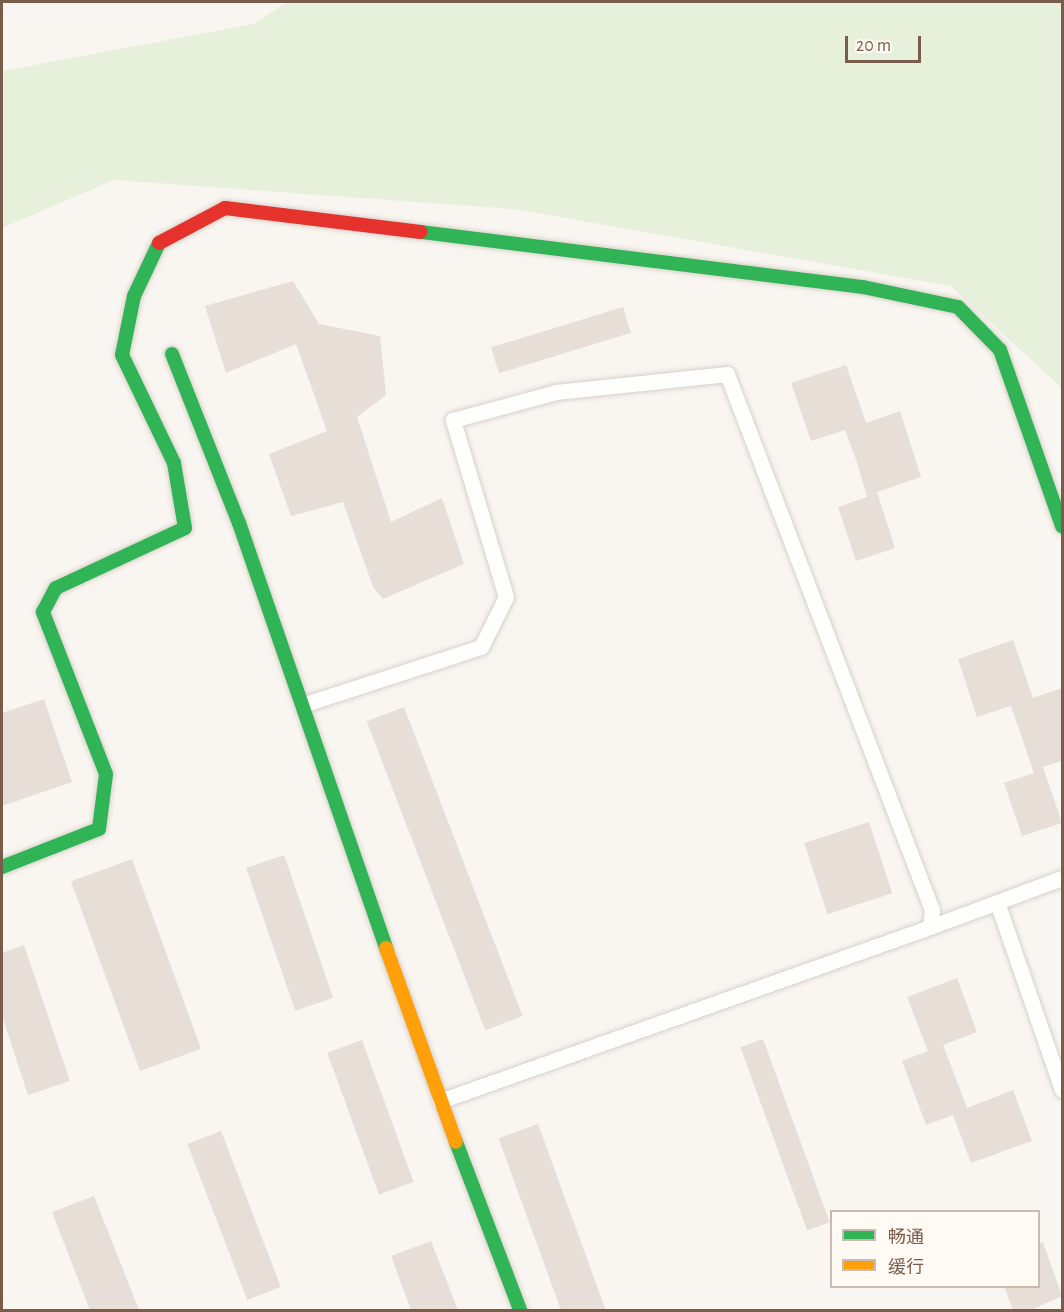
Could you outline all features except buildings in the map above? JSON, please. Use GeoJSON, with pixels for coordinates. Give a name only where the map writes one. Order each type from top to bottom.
{"type":"FeatureCollection","features":[{"type":"Feature","properties":{"kind":"street"},"geometry":{"type":"LineString","coordinates":[[2,867],[99,829],[106,774],[43,612],[56,588],[185,528],[174,463],[122,355],[134,296],[158,244],[225,208],[863,287],[958,307],[1000,350],[1062,526]]}},
{"type":"Feature","properties":{"kind":"street"},"geometry":{"type":"LineString","coordinates":[[172,354],[239,523],[440,1101],[520,1311]]}},
{"type":"Feature","properties":{"kind":"lane"},"geometry":{"type":"LineString","coordinates":[[302,705],[481,648],[506,597],[453,420],[556,392],[727,374],[932,910],[930,927]]}},
{"type":"Feature","properties":{"kind":"lane"},"geometry":{"type":"LineString","coordinates":[[440,1101],[1062,878]]}},
{"type":"Feature","properties":{"kind":"lane"},"geometry":{"type":"LineString","coordinates":[[997,902],[1062,1090]]}},
{"type":"Feature","properties":{"kind":"green space"},"geometry":{"type":"Polygon","coordinates":[[[288,2],[1062,2],[1062,388],[951,286],[514,209],[114,180],[2,228],[2,71],[253,24],[288,2]]]}},
{"type":"Feature","properties":{"kind":"traffic: fast"},"geometry":{"type":"LineString","coordinates":[[421,232],[863,287],[958,307],[1000,350],[1062,526]]}},
{"type":"Feature","properties":{"kind":"traffic: fast"},"geometry":{"type":"LineString","coordinates":[[2,867],[99,829],[106,774],[43,612],[56,588],[185,528],[174,463],[122,355],[134,296],[159,243]]}},
{"type":"Feature","properties":{"kind":"traffic: fast"},"geometry":{"type":"LineString","coordinates":[[172,354],[239,523],[386,948]]}},
{"type":"Feature","properties":{"kind":"traffic: fast"},"geometry":{"type":"LineString","coordinates":[[456,1142],[520,1310]]}},
{"type":"Feature","properties":{"kind":"traffic: slow"},"geometry":{"type":"LineString","coordinates":[[386,948],[456,1142]]}},
{"type":"Feature","properties":{"kind":"traffic: jam"},"geometry":{"type":"LineString","coordinates":[[159,243],[225,208],[421,232]]}}]}
